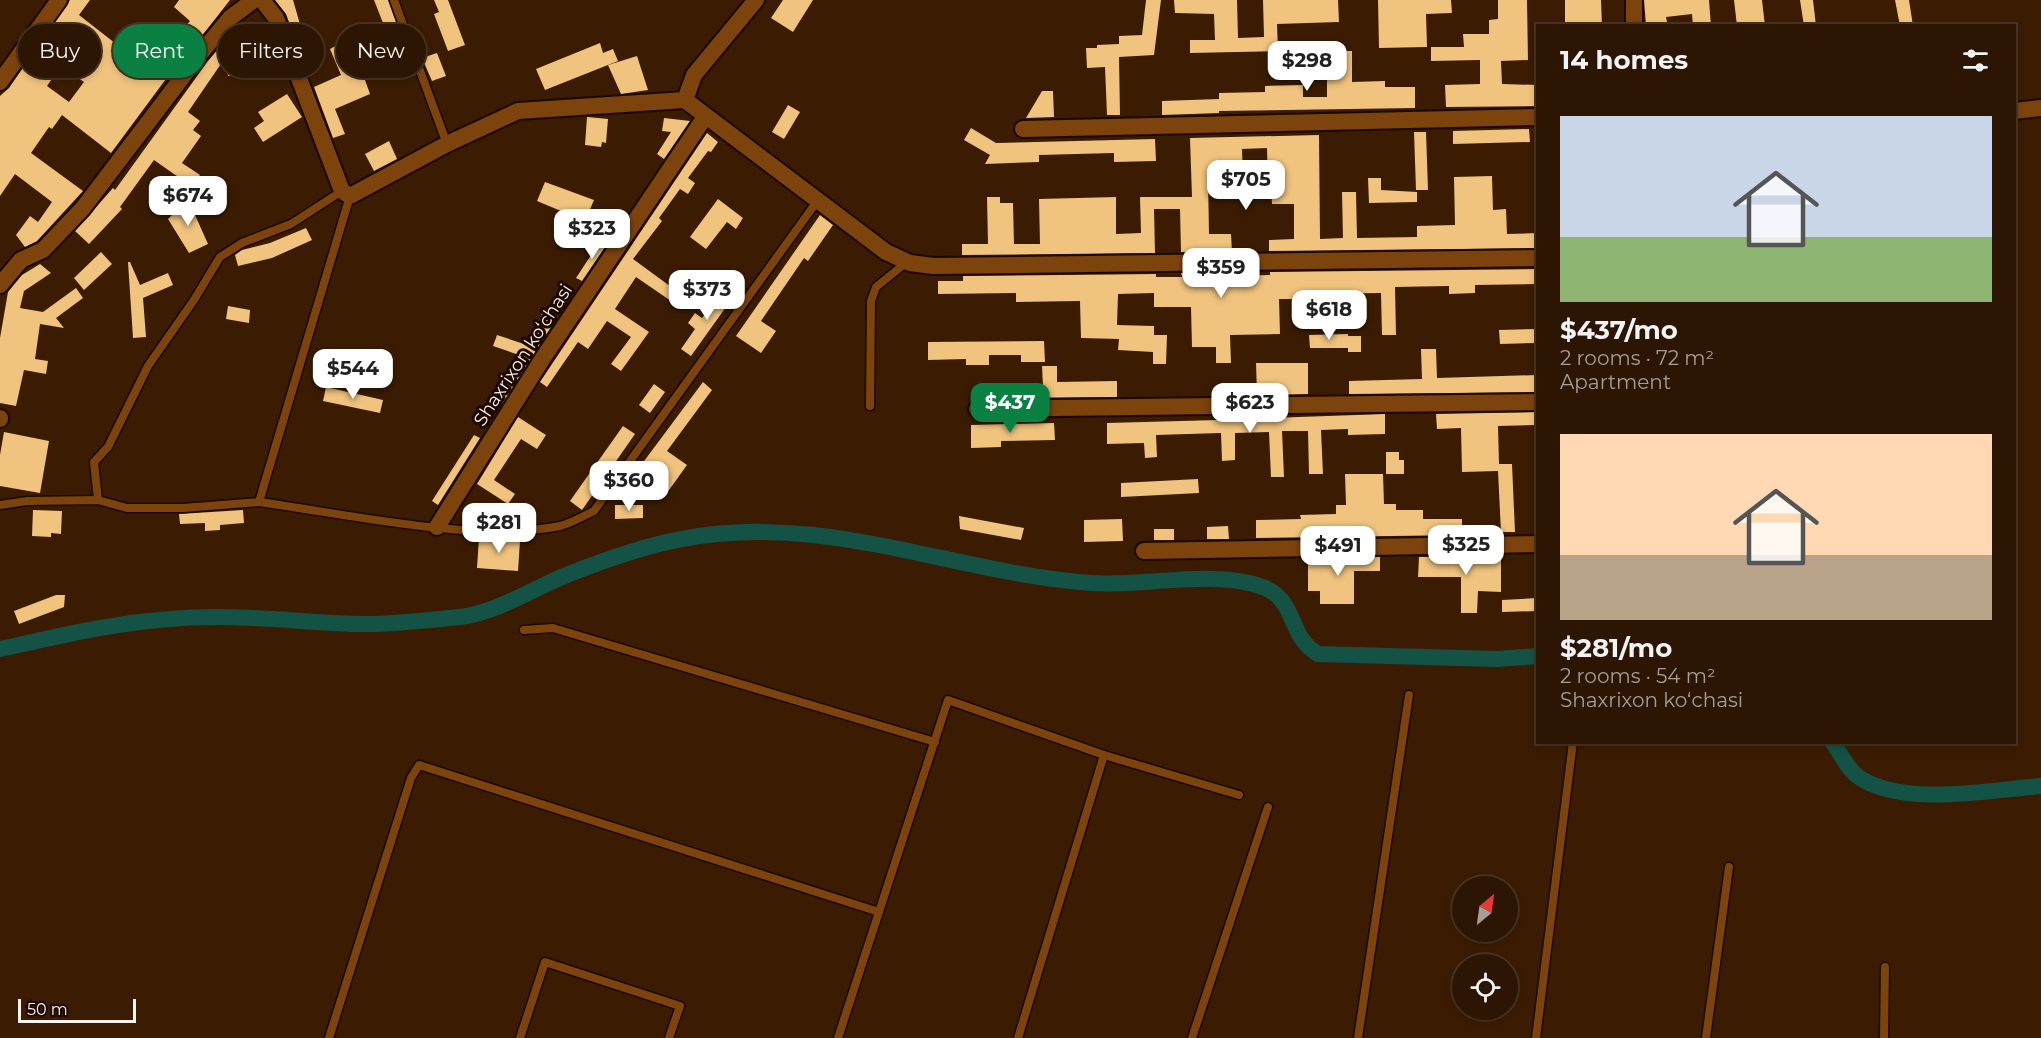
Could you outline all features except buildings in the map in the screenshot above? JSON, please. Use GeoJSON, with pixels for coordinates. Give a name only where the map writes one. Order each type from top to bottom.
{"type":"FeatureCollection","features":[{"type":"Feature","properties":{"kind":"street"},"geometry":{"type":"LineString","coordinates":[[0,82],[59,0]]}},
{"type":"Feature","properties":{"kind":"street"},"geometry":{"type":"LineString","coordinates":[[0,285],[21,260],[43,250],[83,208],[207,45],[230,18],[254,0]]}},
{"type":"Feature","properties":{"kind":"street"},"geometry":{"type":"LineString","coordinates":[[262,0],[276,18],[346,194],[518,111],[685,100],[819,199],[886,252],[907,262],[933,266],[1536,258]]}},
{"type":"Feature","properties":{"kind":"street"},"geometry":{"type":"LineString","coordinates":[[685,100],[694,75],[756,0]]}},
{"type":"Feature","properties":{"kind":"street"},"geometry":{"type":"LineString","coordinates":[[1634,0],[1634,24]]}},
{"type":"Feature","properties":{"kind":"street"},"geometry":{"type":"LineString","coordinates":[[2016,111],[2041,108]]}},
{"type":"Feature","properties":{"kind":"street","name":"Shaxrixon koʻchasi"},"geometry":{"type":"LineString","coordinates":[[437,527],[543,358],[705,117]]}},
{"type":"Feature","properties":{"kind":"street"},"geometry":{"type":"LineString","coordinates":[[1023,129],[1536,117]]}},
{"type":"Feature","properties":{"kind":"street"},"geometry":{"type":"LineString","coordinates":[[977,409],[1536,402]]}},
{"type":"Feature","properties":{"kind":"street"},"geometry":{"type":"LineString","coordinates":[[1144,551],[1536,544]]}},
{"type":"Feature","properties":{"kind":"lane"},"geometry":{"type":"LineString","coordinates":[[394,0],[447,144]]}},
{"type":"Feature","properties":{"kind":"lane"},"geometry":{"type":"LineString","coordinates":[[98,500],[94,462],[108,447],[148,366],[194,300],[220,257],[242,243],[291,224],[346,194]]}},
{"type":"Feature","properties":{"kind":"lane"},"geometry":{"type":"LineString","coordinates":[[259,502],[346,194]]}},
{"type":"Feature","properties":{"kind":"lane"},"geometry":{"type":"LineString","coordinates":[[0,505],[27,501],[98,500],[127,508],[183,508],[259,502],[437,527],[521,531],[563,525],[594,511],[819,199]]}},
{"type":"Feature","properties":{"kind":"lane"},"geometry":{"type":"LineString","coordinates":[[870,406],[871,301],[876,287],[907,262]]}},
{"type":"Feature","properties":{"kind":"lane"},"geometry":{"type":"LineString","coordinates":[[524,630],[553,628],[935,742]]}},
{"type":"Feature","properties":{"kind":"lane"},"geometry":{"type":"LineString","coordinates":[[1358,1038],[1409,695]]}},
{"type":"Feature","properties":{"kind":"lane"},"geometry":{"type":"LineString","coordinates":[[838,1038],[948,700],[1104,755],[1239,795]]}},
{"type":"Feature","properties":{"kind":"lane"},"geometry":{"type":"LineString","coordinates":[[1536,1038],[1573,744]]}},
{"type":"Feature","properties":{"kind":"lane"},"geometry":{"type":"LineString","coordinates":[[1018,1038],[1104,755]]}},
{"type":"Feature","properties":{"kind":"lane"},"geometry":{"type":"LineString","coordinates":[[329,1038],[411,778],[419,765],[879,912]]}},
{"type":"Feature","properties":{"kind":"lane"},"geometry":{"type":"LineString","coordinates":[[1192,1038],[1268,807]]}},
{"type":"Feature","properties":{"kind":"lane"},"geometry":{"type":"LineString","coordinates":[[1706,1038],[1729,867]]}},
{"type":"Feature","properties":{"kind":"lane"},"geometry":{"type":"LineString","coordinates":[[520,1038],[544,962],[680,1006],[669,1038]]}},
{"type":"Feature","properties":{"kind":"lane"},"geometry":{"type":"LineString","coordinates":[[1884,1038],[1886,967]]}},
{"type":"Feature","properties":{"kind":"waterway"},"geometry":{"type":"LineString","coordinates":[[0,649],[105,627],[193,617],[240,617],[370,624],[474,615],[610,559],[682,539],[734,532],[786,533],[837,538],[989,568],[1091,583],[1202,579],[1244,582],[1263,587],[1274,593],[1288,610],[1301,638],[1318,654],[1497,659],[1536,656]]}},
{"type":"Feature","properties":{"kind":"waterway"},"geometry":{"type":"LineString","coordinates":[[1833,744],[1855,775],[1879,787],[1900,792],[1973,793],[2041,786]]}}]}
